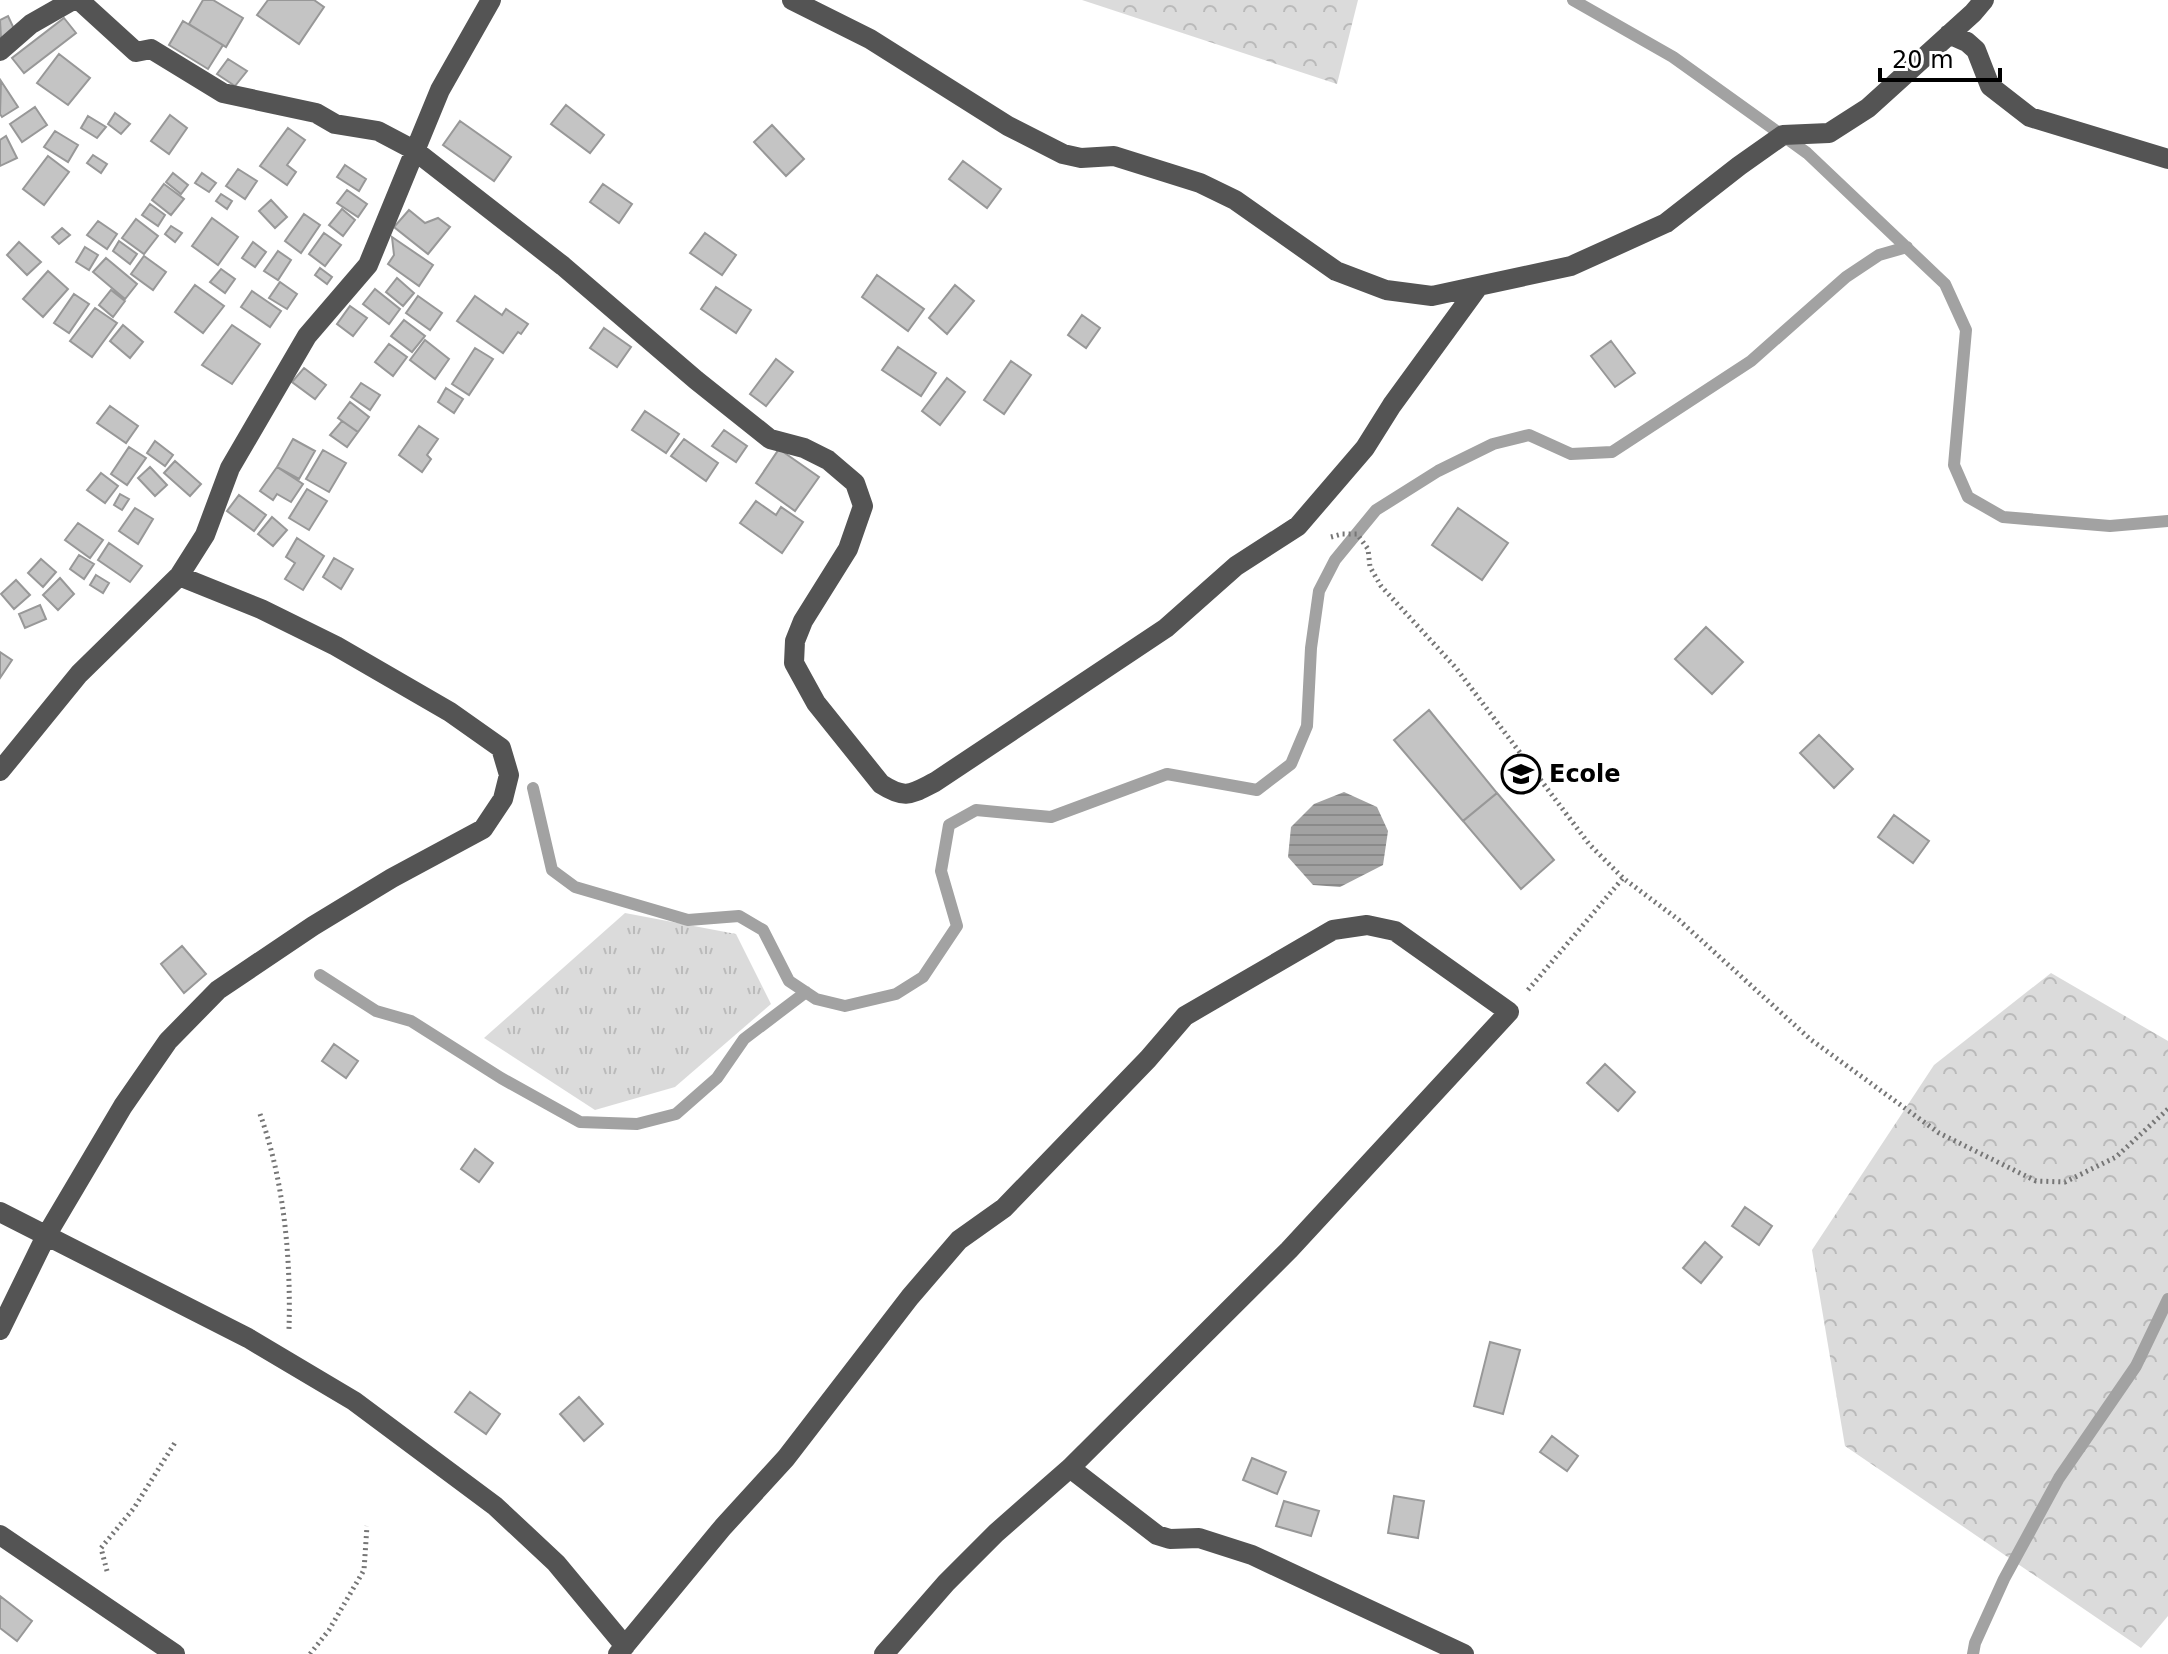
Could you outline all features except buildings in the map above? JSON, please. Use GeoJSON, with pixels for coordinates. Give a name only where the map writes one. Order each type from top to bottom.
{"type":"FeatureCollection","features":[{"type":"Feature","properties":{"kind":"street"},"geometry":{"type":"LineString","coordinates":[[0,51],[31,24],[76,0],[136,52],[151,49],[223,93],[316,113],[335,124],[378,131],[414,150],[563,266],[770,439],[804,448],[828,460],[855,483],[863,506],[848,549],[803,621],[795,641],[794,663],[816,703],[881,784],[908,796],[948,774],[1166,628],[1236,566],[1298,526],[1365,448],[1392,405],[1478,287]]}},
{"type":"Feature","properties":{"kind":"street"},"geometry":{"type":"LineString","coordinates":[[0,771],[79,674],[179,576],[205,535],[230,468],[307,336],[368,265],[440,90],[491,0]]}},
{"type":"Feature","properties":{"kind":"street"},"geometry":{"type":"LineString","coordinates":[[792,0],[870,39],[1008,126],[1063,154],[1081,158],[1114,156],[1200,183],[1235,200],[1336,271],[1386,290],[1432,296],[1571,266],[1666,223],[1783,135],[1829,133],[1868,108],[1984,0]]}},
{"type":"Feature","properties":{"kind":"street"},"geometry":{"type":"LineString","coordinates":[[1949,34],[1976,50],[1990,86],[2030,117],[2168,159]]}},
{"type":"Feature","properties":{"kind":"street"},"geometry":{"type":"LineString","coordinates":[[0,1330],[46,1236],[123,1106],[168,1041],[218,990],[313,926],[392,878],[483,829],[503,799],[509,775],[501,748],[450,712],[336,646],[261,609],[179,576]]}},
{"type":"Feature","properties":{"kind":"street"},"geometry":{"type":"LineString","coordinates":[[0,1212],[248,1338],[354,1401],[495,1506],[556,1563],[622,1650],[723,1527],[786,1458],[910,1297],[959,1240],[1004,1208],[1148,1059],[1185,1016],[1333,930],[1367,925],[1395,931],[1509,1012],[1289,1250],[1070,1468],[996,1533],[946,1583],[884,1654]]}},
{"type":"Feature","properties":{"kind":"street"},"geometry":{"type":"LineString","coordinates":[[1070,1468],[1157,1535],[1170,1539],[1199,1538],[1252,1555],[1464,1654]]}},
{"type":"Feature","properties":{"kind":"street"},"geometry":{"type":"LineString","coordinates":[[0,1535],[175,1654]]}},
{"type":"Feature","properties":{"kind":"path"},"geometry":{"type":"LineString","coordinates":[[1298,526],[1314,538],[1357,534],[1368,549],[1370,567],[1381,586],[1456,668],[1589,844],[1623,878],[1679,920],[1759,995],[1939,1133],[2036,1181],[2065,1182],[2116,1157],[2168,1109]]}},
{"type":"Feature","properties":{"kind":"path"},"geometry":{"type":"LineString","coordinates":[[1509,1012],[1623,878]]}},
{"type":"Feature","properties":{"kind":"path"},"geometry":{"type":"LineString","coordinates":[[260,1114],[278,1172],[283,1219],[289,1315],[286,1362]]}},
{"type":"Feature","properties":{"kind":"path"},"geometry":{"type":"LineString","coordinates":[[120,1617],[101,1548],[134,1508],[176,1441]]}},
{"type":"Feature","properties":{"kind":"path"},"geometry":{"type":"LineString","coordinates":[[310,1654],[329,1630],[364,1570],[367,1526]]}},
{"type":"Feature","properties":{"kind":"green space"},"geometry":{"type":"Polygon","coordinates":[[[1082,0],[1358,0],[1337,84],[1082,0]]]}},
{"type":"Feature","properties":{"kind":"green space"},"geometry":{"type":"Polygon","coordinates":[[[625,913],[736,934],[771,1004],[675,1087],[595,1110],[484,1038],[625,913]]]}},
{"type":"Feature","properties":{"kind":"green space"},"geometry":{"type":"Polygon","coordinates":[[[2051,973],[2168,1041],[2168,1616],[2141,1648],[1845,1446],[1812,1250],[1934,1065],[2051,973]]]}},
{"type":"Feature","properties":{"kind":"shaded area"},"geometry":{"type":"Polygon","coordinates":[[[1344,792],[1377,807],[1388,831],[1383,865],[1340,887],[1313,885],[1288,857],[1291,827],[1314,804],[1344,792]]]}},
{"type":"Feature","properties":{"kind":"waterway"},"geometry":{"type":"LineString","coordinates":[[1573,0],[1673,57],[1807,153],[1945,284],[1966,330],[1954,465],[1968,497],[2003,517],[2110,526],[2168,521]]}},
{"type":"Feature","properties":{"kind":"waterway"},"geometry":{"type":"LineString","coordinates":[[533,788],[552,870],[575,887],[688,920],[739,916],[763,930],[789,981],[816,999],[845,1006],[896,994],[923,977],[957,926],[941,871],[949,825],[976,810],[1051,817],[1167,774],[1257,790],[1291,764],[1307,726],[1311,648],[1319,591],[1335,560],[1376,510],[1438,471],[1493,444],[1529,435],[1571,454],[1612,452],[1751,361],[1846,277],[1879,255],[1907,247]]}},
{"type":"Feature","properties":{"kind":"waterway"},"geometry":{"type":"LineString","coordinates":[[320,975],[376,1011],[411,1021],[501,1078],[580,1122],[637,1124],[676,1114],[717,1078],[744,1039],[806,992]]}},
{"type":"Feature","properties":{"kind":"waterway"},"geometry":{"type":"LineString","coordinates":[[1973,1654],[2004,1579],[2059,1478],[2136,1366],[2168,1299]]}},
{"type":"Feature","properties":{"kind":"place","name":"Ecole"},"geometry":{"type":"Point","coordinates":[1521,774]}}]}
